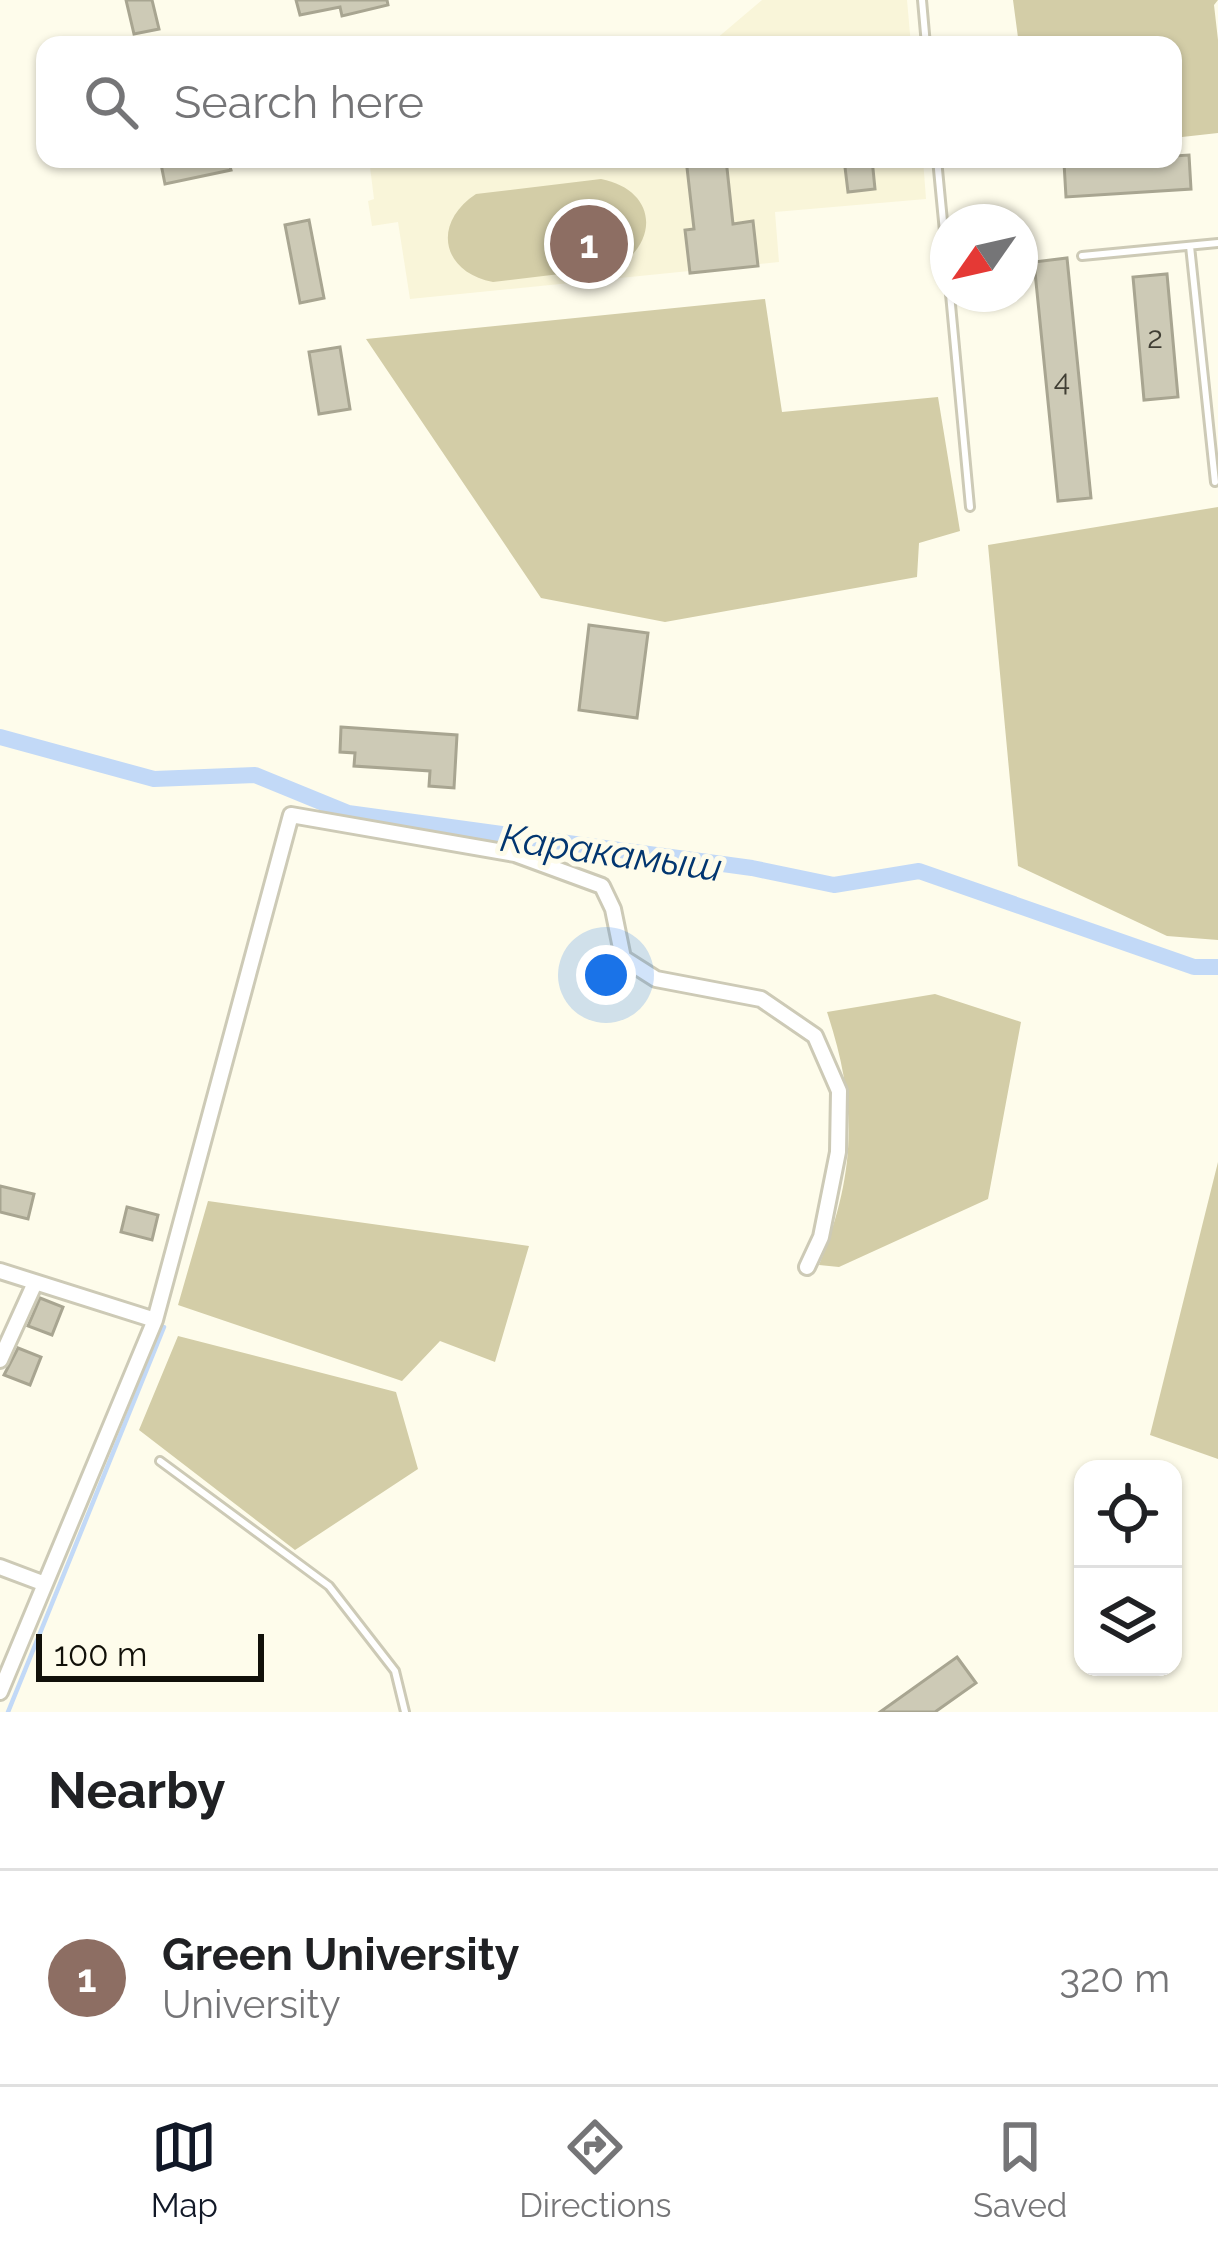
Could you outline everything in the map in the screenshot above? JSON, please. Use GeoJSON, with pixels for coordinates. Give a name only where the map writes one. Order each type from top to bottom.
{"type":"FeatureCollection","features":[{"type":"Feature","properties":{"kind":"street"},"geometry":{"type":"LineString","coordinates":[[0,1692],[155,1320],[291,815],[515,854],[602,886],[613,909],[623,958],[656,979],[761,999],[815,1036],[839,1090],[838,1153],[821,1237],[807,1267]]}},
{"type":"Feature","properties":{"kind":"street"},"geometry":{"type":"LineString","coordinates":[[0,1271],[155,1320]]}},
{"type":"Feature","properties":{"kind":"street"},"geometry":{"type":"LineString","coordinates":[[0,1360],[34,1285]]}},
{"type":"Feature","properties":{"kind":"street"},"geometry":{"type":"LineString","coordinates":[[0,1567],[45,1584]]}},
{"type":"Feature","properties":{"kind":"lane"},"geometry":{"type":"LineString","coordinates":[[922,0],[925,36]]}},
{"type":"Feature","properties":{"kind":"lane"},"geometry":{"type":"LineString","coordinates":[[938,168],[941,204]]}},
{"type":"Feature","properties":{"kind":"lane"},"geometry":{"type":"LineString","coordinates":[[1082,256],[1218,243]]}},
{"type":"Feature","properties":{"kind":"lane"},"geometry":{"type":"LineString","coordinates":[[1190,246],[1215,482]]}},
{"type":"Feature","properties":{"kind":"lane"},"geometry":{"type":"LineString","coordinates":[[952,312],[970,507]]}},
{"type":"Feature","properties":{"kind":"lane"},"geometry":{"type":"LineString","coordinates":[[160,1461],[329,1586],[395,1671],[405,1712]]}},
{"type":"Feature","properties":{"kind":"shaded area"},"geometry":{"type":"Polygon","coordinates":[[[762,0],[907,0],[910,36],[720,36],[762,0]]]}},
{"type":"Feature","properties":{"kind":"shaded area"},"geometry":{"type":"Polygon","coordinates":[[[1013,0],[1218,0],[1214,5],[1218,133],[1182,137],[1182,36],[1018,36],[1013,0]]]}},
{"type":"Feature","properties":{"kind":"shaded area"},"geometry":{"type":"Polygon","coordinates":[[[370,168],[924,168],[926,199],[775,212],[779,262],[410,299],[398,222],[372,226],[368,201],[374,199],[370,168]]]}},
{"type":"Feature","properties":{"kind":"shaded area"},"geometry":{"type":"Polygon","coordinates":[[[601,179],[632,193],[646,216],[641,242],[618,267],[493,282],[476,277],[453,257],[448,232],[462,206],[476,194],[601,179]]]}},
{"type":"Feature","properties":{"kind":"shaded area"},"geometry":{"type":"Polygon","coordinates":[[[765,299],[782,412],[938,397],[960,531],[919,543],[917,577],[665,622],[541,598],[366,339],[765,299]]]}},
{"type":"Feature","properties":{"kind":"shaded area"},"geometry":{"type":"Polygon","coordinates":[[[1218,507],[1218,940],[1167,936],[1018,866],[988,545],[1218,507]]]}},
{"type":"Feature","properties":{"kind":"shaded area"},"geometry":{"type":"Polygon","coordinates":[[[935,994],[1021,1022],[988,1199],[839,1267],[819,1265],[840,1200],[848,1139],[844,1078],[827,1012],[935,994]]]}},
{"type":"Feature","properties":{"kind":"shaded area"},"geometry":{"type":"Polygon","coordinates":[[[1218,1162],[1218,1459],[1150,1435],[1218,1162]]]}},
{"type":"Feature","properties":{"kind":"shaded area"},"geometry":{"type":"Polygon","coordinates":[[[208,1201],[529,1246],[495,1362],[440,1341],[402,1381],[178,1305],[208,1201]]]}},
{"type":"Feature","properties":{"kind":"shaded area"},"geometry":{"type":"Polygon","coordinates":[[[178,1336],[396,1392],[418,1469],[295,1550],[139,1430],[178,1336]]]}},
{"type":"Feature","properties":{"kind":"building"},"geometry":{"type":"Polygon","coordinates":[[[126,0],[152,0],[159,29],[134,34],[126,0]]]}},
{"type":"Feature","properties":{"kind":"building"},"geometry":{"type":"Polygon","coordinates":[[[296,0],[387,0],[388,5],[342,16],[340,7],[300,15],[296,0]]]}},
{"type":"Feature","properties":{"kind":"building"},"geometry":{"type":"Polygon","coordinates":[[[1182,155],[1189,155],[1191,189],[1066,197],[1064,168],[1182,168],[1182,155]]]}},
{"type":"Feature","properties":{"kind":"building"},"geometry":{"type":"Polygon","coordinates":[[[162,168],[231,170],[165,184],[162,168]]]}},
{"type":"Feature","properties":{"kind":"building"},"geometry":{"type":"Polygon","coordinates":[[[687,168],[727,168],[733,224],[753,221],[758,266],[690,273],[685,230],[694,229],[687,168]]]}},
{"type":"Feature","properties":{"kind":"building"},"geometry":{"type":"Polygon","coordinates":[[[845,168],[873,168],[875,189],[848,192],[845,168]]]}},
{"type":"Feature","properties":{"kind":"building"},"geometry":{"type":"Polygon","coordinates":[[[309,220],[324,298],[300,303],[285,225],[309,220]]]}},
{"type":"Feature","properties":{"kind":"building"},"geometry":{"type":"Polygon","coordinates":[[[1067,258],[1091,498],[1058,501],[1038,262],[1067,258]]]}},
{"type":"Feature","properties":{"kind":"building"},"geometry":{"type":"Polygon","coordinates":[[[1167,274],[1178,397],[1144,400],[1133,277],[1167,274]]]}},
{"type":"Feature","properties":{"kind":"building"},"geometry":{"type":"Polygon","coordinates":[[[340,347],[350,409],[319,414],[309,352],[340,347]]]}},
{"type":"Feature","properties":{"kind":"building"},"geometry":{"type":"Polygon","coordinates":[[[589,625],[648,633],[637,718],[579,710],[589,625]]]}},
{"type":"Feature","properties":{"kind":"building"},"geometry":{"type":"Polygon","coordinates":[[[341,727],[457,735],[454,788],[429,786],[430,771],[354,766],[355,753],[340,752],[341,727]]]}},
{"type":"Feature","properties":{"kind":"building"},"geometry":{"type":"Polygon","coordinates":[[[0,1186],[34,1194],[28,1219],[0,1212],[0,1186]]]}},
{"type":"Feature","properties":{"kind":"building"},"geometry":{"type":"Polygon","coordinates":[[[127,1207],[158,1215],[152,1240],[121,1232],[127,1207]]]}},
{"type":"Feature","properties":{"kind":"building"},"geometry":{"type":"Polygon","coordinates":[[[40,1298],[63,1307],[52,1335],[28,1326],[40,1298]]]}},
{"type":"Feature","properties":{"kind":"building"},"geometry":{"type":"Polygon","coordinates":[[[18,1348],[41,1357],[30,1385],[4,1375],[18,1348]]]}},
{"type":"Feature","properties":{"kind":"building"},"geometry":{"type":"Polygon","coordinates":[[[957,1657],[976,1683],[935,1712],[880,1712],[957,1657]]]}},
{"type":"Feature","properties":{"kind":"waterway","name":"Каракамыш"},"geometry":{"type":"LineString","coordinates":[[0,737],[154,779],[255,775],[348,813],[752,868],[834,885],[919,871],[1194,967],[1218,967]]}},
{"type":"Feature","properties":{"kind":"waterway"},"geometry":{"type":"LineString","coordinates":[[8,1712],[164,1327]]}},
{"type":"Feature","properties":{"kind":"place","name":"Green University"},"geometry":{"type":"Point","coordinates":[589,244]}}]}
